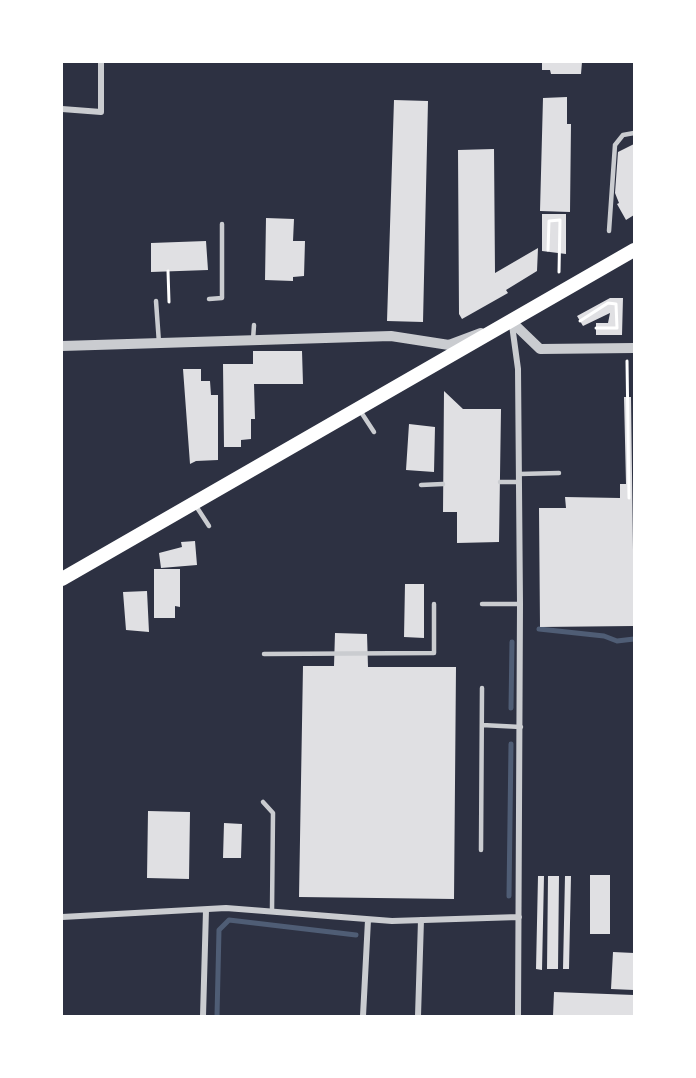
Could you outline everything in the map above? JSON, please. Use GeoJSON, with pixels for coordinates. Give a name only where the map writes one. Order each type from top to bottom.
{"type":"FeatureCollection","features":[{"type":"Feature","properties":{"kind":"highway"},"geometry":{"type":"LineString","coordinates":[[62,579],[634,250]]}},
{"type":"Feature","properties":{"kind":"street"},"geometry":{"type":"LineString","coordinates":[[62,109],[101,112],[100,62]]}},
{"type":"Feature","properties":{"kind":"street"},"geometry":{"type":"LineString","coordinates":[[62,346],[391,336],[449,345],[512,322]]}},
{"type":"Feature","properties":{"kind":"street"},"geometry":{"type":"LineString","coordinates":[[512,322],[540,350],[634,348]]}},
{"type":"Feature","properties":{"kind":"street"},"geometry":{"type":"LineString","coordinates":[[512,322],[518,369],[519,474],[521,727],[518,1017]]}},
{"type":"Feature","properties":{"kind":"street"},"geometry":{"type":"LineString","coordinates":[[62,917],[202,907],[272,910],[368,920],[519,917]]}},
{"type":"Feature","properties":{"kind":"street"},"geometry":{"type":"LineString","coordinates":[[202,907],[203,1017]]}},
{"type":"Feature","properties":{"kind":"street"},"geometry":{"type":"LineString","coordinates":[[363,1017],[368,920]]}},
{"type":"Feature","properties":{"kind":"street"},"geometry":{"type":"LineString","coordinates":[[418,1017],[421,920]]}},
{"type":"Feature","properties":{"kind":"lane"},"geometry":{"type":"LineString","coordinates":[[609,231],[615,145],[623,135],[634,133]]}},
{"type":"Feature","properties":{"kind":"lane"},"geometry":{"type":"LineString","coordinates":[[209,299],[222,298],[222,224]]}},
{"type":"Feature","properties":{"kind":"lane"},"geometry":{"type":"LineString","coordinates":[[156,301],[159,343]]}},
{"type":"Feature","properties":{"kind":"lane"},"geometry":{"type":"LineString","coordinates":[[254,325],[254,340]]}},
{"type":"Feature","properties":{"kind":"lane"},"geometry":{"type":"LineString","coordinates":[[359,409],[374,432]]}},
{"type":"Feature","properties":{"kind":"lane"},"geometry":{"type":"LineString","coordinates":[[519,474],[559,473]]}},
{"type":"Feature","properties":{"kind":"lane"},"geometry":{"type":"LineString","coordinates":[[500,482],[519,482]]}},
{"type":"Feature","properties":{"kind":"lane"},"geometry":{"type":"LineString","coordinates":[[421,485],[443,484]]}},
{"type":"Feature","properties":{"kind":"lane"},"geometry":{"type":"LineString","coordinates":[[195,503],[209,526]]}},
{"type":"Feature","properties":{"kind":"lane"},"geometry":{"type":"LineString","coordinates":[[482,603],[520,604]]}},
{"type":"Feature","properties":{"kind":"lane"},"geometry":{"type":"LineString","coordinates":[[264,654],[434,653],[434,604]]}},
{"type":"Feature","properties":{"kind":"lane"},"geometry":{"type":"LineString","coordinates":[[481,850],[482,688]]}},
{"type":"Feature","properties":{"kind":"lane"},"geometry":{"type":"LineString","coordinates":[[482,725],[521,727]]}},
{"type":"Feature","properties":{"kind":"lane"},"geometry":{"type":"LineString","coordinates":[[263,802],[273,813],[272,910]]}},
{"type":"Feature","properties":{"kind":"path"},"geometry":{"type":"LineString","coordinates":[[548,250],[549,220],[560,220],[560,272]]}},
{"type":"Feature","properties":{"kind":"path"},"geometry":{"type":"LineString","coordinates":[[580,321],[608,303],[616,304],[617,328],[596,328]]}},
{"type":"Feature","properties":{"kind":"path"},"geometry":{"type":"LineString","coordinates":[[627,359],[629,498]]}},
{"type":"Feature","properties":{"kind":"building"},"geometry":{"type":"Polygon","coordinates":[[[542,62],[582,62],[581,74],[551,74],[550,70],[542,70],[542,62]]]}},
{"type":"Feature","properties":{"kind":"building"},"geometry":{"type":"Polygon","coordinates":[[[567,97],[567,124],[571,124],[570,212],[540,211],[543,98],[567,97]]]}},
{"type":"Feature","properties":{"kind":"building"},"geometry":{"type":"Polygon","coordinates":[[[394,100],[428,101],[423,322],[387,321],[394,100]]]}},
{"type":"Feature","properties":{"kind":"building"},"geometry":{"type":"Polygon","coordinates":[[[634,144],[634,215],[626,220],[617,204],[619,203],[615,193],[618,152],[634,144]]]}},
{"type":"Feature","properties":{"kind":"building"},"geometry":{"type":"Polygon","coordinates":[[[494,149],[495,273],[538,248],[537,271],[506,290],[508,293],[462,319],[459,314],[458,150],[494,149]]]}},
{"type":"Feature","properties":{"kind":"building"},"geometry":{"type":"Polygon","coordinates":[[[542,214],[566,214],[566,254],[542,251],[542,214]]]}},
{"type":"Feature","properties":{"kind":"building"},"geometry":{"type":"Polygon","coordinates":[[[266,218],[294,219],[293,241],[305,241],[304,276],[293,277],[293,281],[265,280],[266,218]]]}},
{"type":"Feature","properties":{"kind":"building"},"geometry":{"type":"Polygon","coordinates":[[[206,241],[208,270],[151,272],[151,243],[206,241]]]}},
{"type":"Feature","properties":{"kind":"building"},"geometry":{"type":"Polygon","coordinates":[[[610,298],[623,298],[622,335],[596,335],[596,323],[608,323],[610,313],[583,326],[577,316],[610,298]]]}},
{"type":"Feature","properties":{"kind":"building"},"geometry":{"type":"Polygon","coordinates":[[[253,351],[302,351],[303,384],[254,384],[255,419],[251,419],[251,439],[241,440],[241,447],[224,447],[223,364],[253,364],[253,351]]]}},
{"type":"Feature","properties":{"kind":"building"},"geometry":{"type":"Polygon","coordinates":[[[183,369],[201,369],[201,381],[210,381],[211,395],[218,395],[218,460],[196,461],[190,464],[183,369]]]}},
{"type":"Feature","properties":{"kind":"building"},"geometry":{"type":"Polygon","coordinates":[[[444,391],[463,409],[501,409],[499,542],[457,543],[457,512],[443,512],[444,391]]]}},
{"type":"Feature","properties":{"kind":"building"},"geometry":{"type":"Polygon","coordinates":[[[624,397],[631,397],[634,626],[540,627],[539,508],[566,508],[565,497],[620,498],[620,484],[626,484],[624,397]]]}},
{"type":"Feature","properties":{"kind":"building"},"geometry":{"type":"Polygon","coordinates":[[[409,424],[435,427],[434,472],[406,470],[409,424]]]}},
{"type":"Feature","properties":{"kind":"building"},"geometry":{"type":"Polygon","coordinates":[[[195,541],[197,565],[161,568],[159,553],[182,547],[181,542],[195,541]]]}},
{"type":"Feature","properties":{"kind":"building"},"geometry":{"type":"Polygon","coordinates":[[[154,569],[180,569],[180,607],[175,606],[175,618],[154,618],[154,569]]]}},
{"type":"Feature","properties":{"kind":"building"},"geometry":{"type":"Polygon","coordinates":[[[405,584],[424,584],[424,638],[404,637],[405,584]]]}},
{"type":"Feature","properties":{"kind":"building"},"geometry":{"type":"Polygon","coordinates":[[[147,591],[149,632],[126,630],[123,592],[147,591]]]}},
{"type":"Feature","properties":{"kind":"building"},"geometry":{"type":"Polygon","coordinates":[[[335,633],[367,634],[368,667],[456,667],[454,899],[299,897],[303,666],[334,666],[335,633]]]}},
{"type":"Feature","properties":{"kind":"building"},"geometry":{"type":"Polygon","coordinates":[[[148,811],[190,812],[189,879],[147,878],[148,811]]]}},
{"type":"Feature","properties":{"kind":"building"},"geometry":{"type":"Polygon","coordinates":[[[224,823],[242,824],[241,858],[223,858],[224,823]]]}},
{"type":"Feature","properties":{"kind":"building"},"geometry":{"type":"Polygon","coordinates":[[[590,875],[610,875],[610,934],[590,934],[590,875]]]}},
{"type":"Feature","properties":{"kind":"building"},"geometry":{"type":"Polygon","coordinates":[[[538,876],[544,876],[542,970],[536,969],[538,876]]]}},
{"type":"Feature","properties":{"kind":"building"},"geometry":{"type":"Polygon","coordinates":[[[548,876],[559,876],[558,969],[547,969],[548,876]]]}},
{"type":"Feature","properties":{"kind":"building"},"geometry":{"type":"Polygon","coordinates":[[[565,876],[571,876],[569,969],[563,969],[565,876]]]}},
{"type":"Feature","properties":{"kind":"building"},"geometry":{"type":"Polygon","coordinates":[[[613,952],[634,953],[634,990],[611,989],[613,952]]]}},
{"type":"Feature","properties":{"kind":"building"},"geometry":{"type":"Polygon","coordinates":[[[554,992],[634,995],[634,1016],[553,1016],[554,992]]]}},
{"type":"Feature","properties":{"kind":"waterway"},"geometry":{"type":"LineString","coordinates":[[539,629],[604,636],[617,641],[634,639]]}},
{"type":"Feature","properties":{"kind":"waterway"},"geometry":{"type":"LineString","coordinates":[[511,708],[512,642]]}},
{"type":"Feature","properties":{"kind":"waterway"},"geometry":{"type":"LineString","coordinates":[[509,896],[511,744]]}},
{"type":"Feature","properties":{"kind":"waterway"},"geometry":{"type":"LineString","coordinates":[[217,1016],[219,930],[229,920],[356,935]]}}]}
